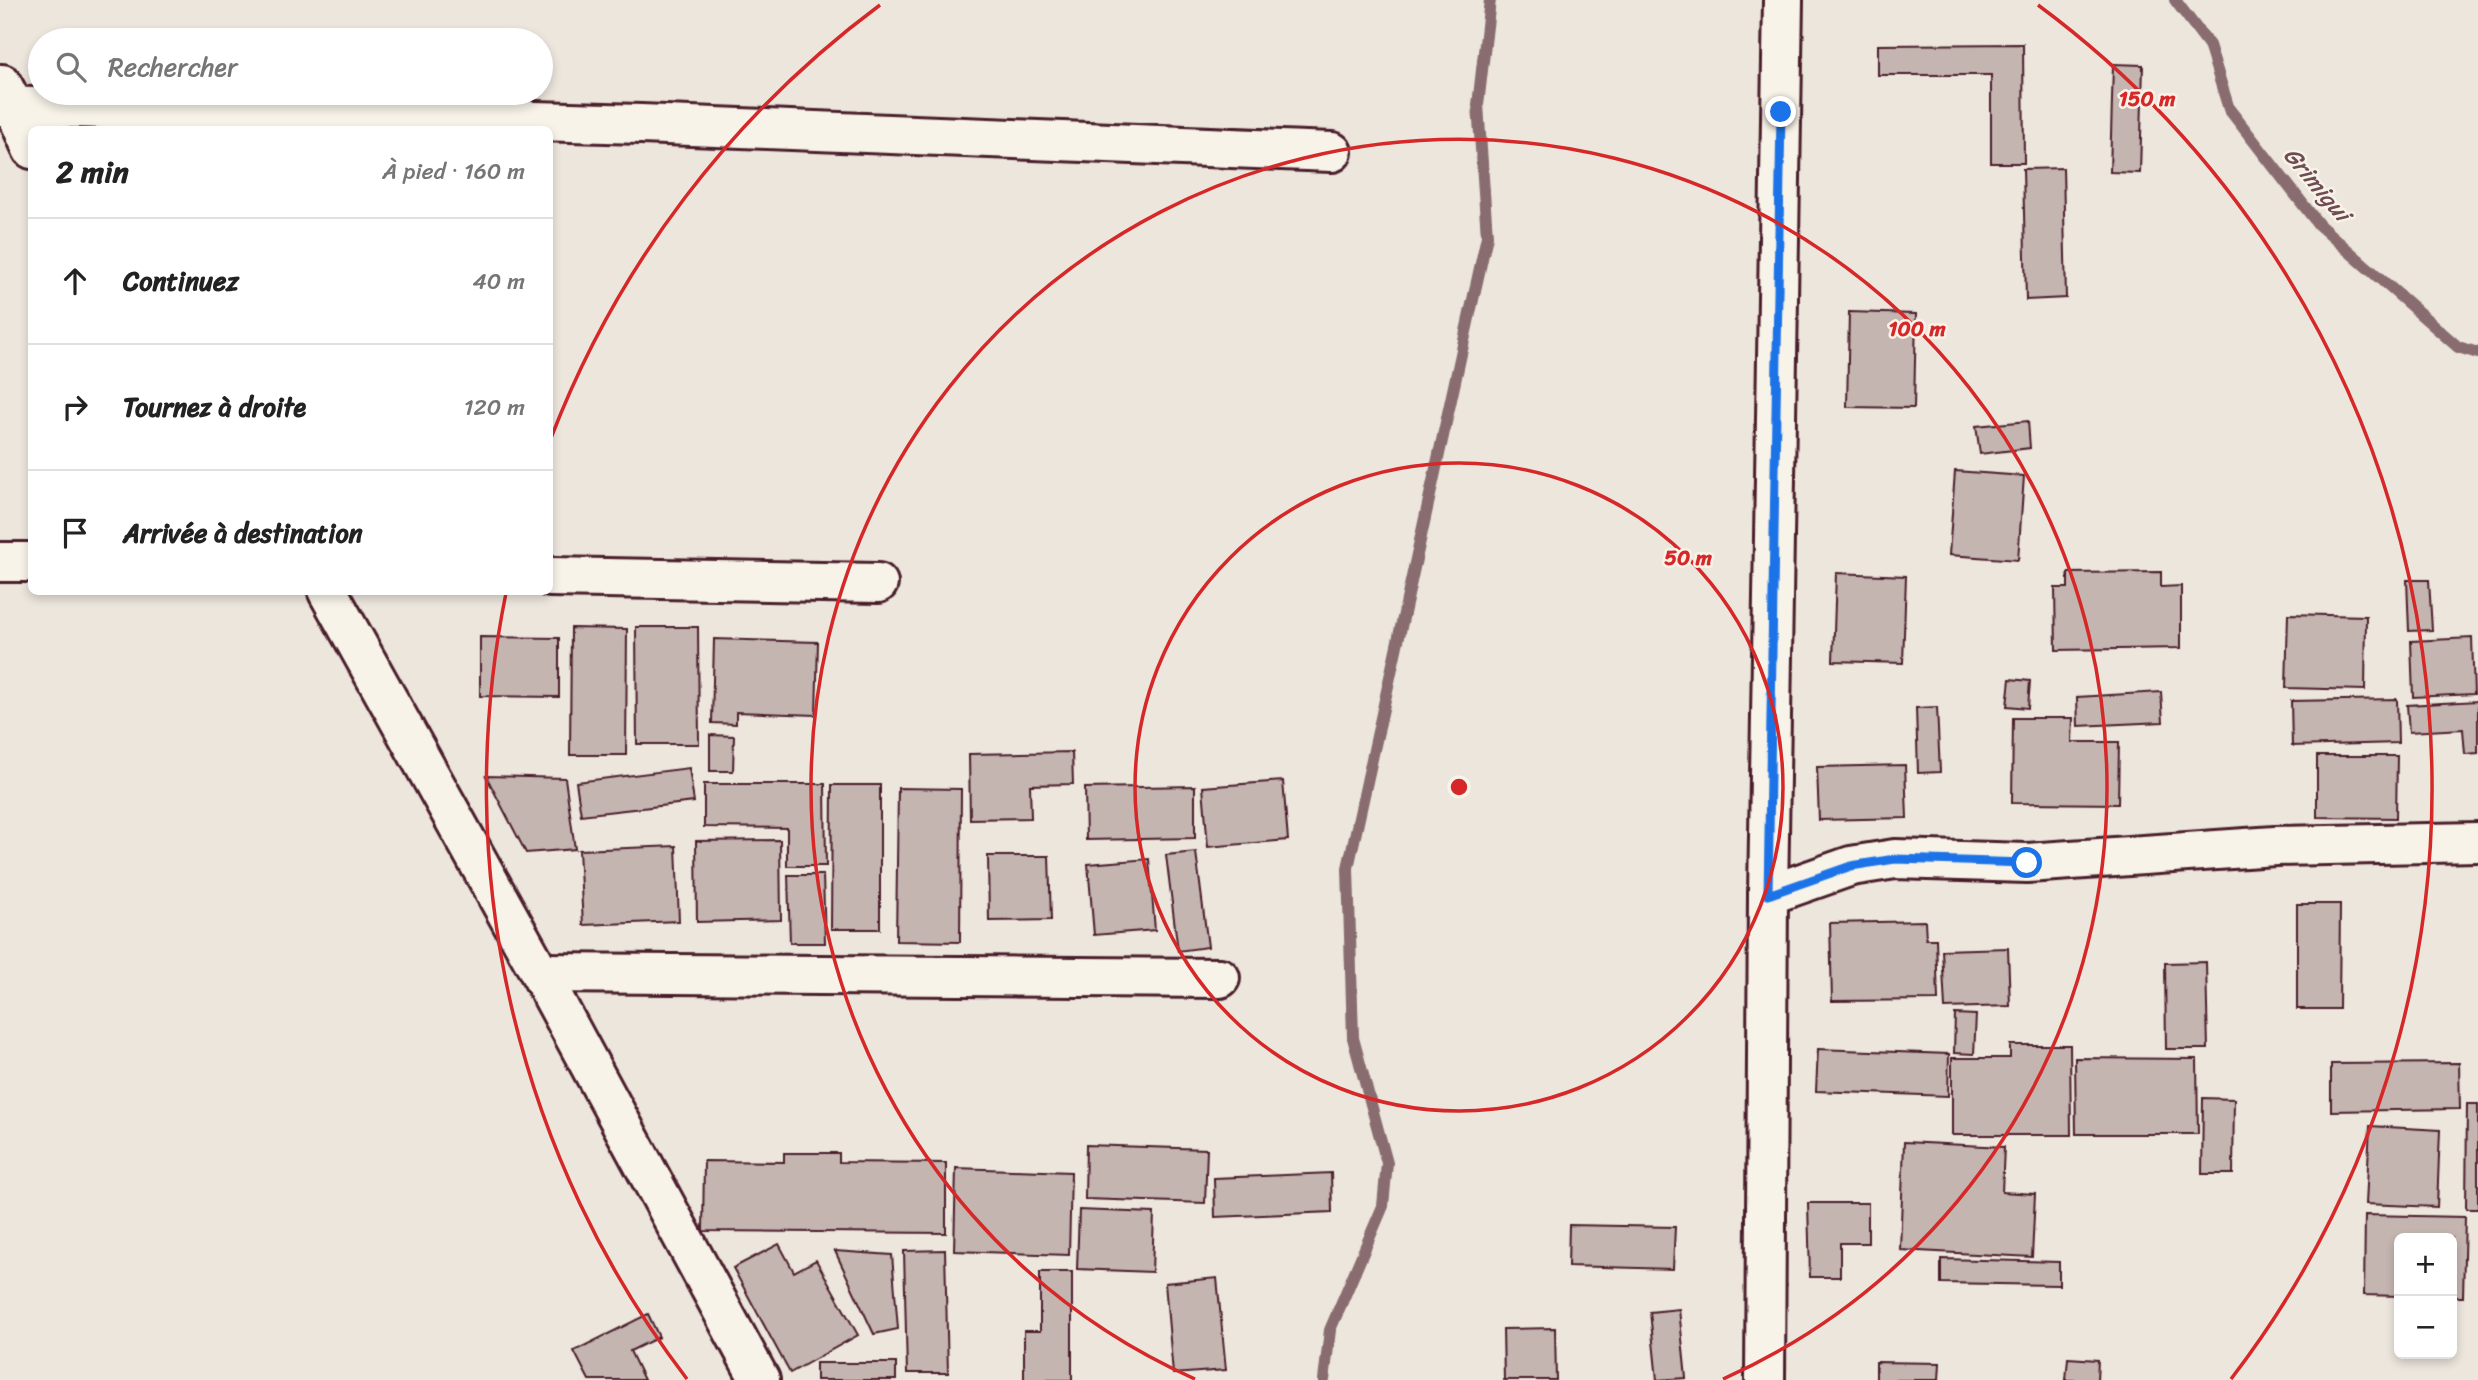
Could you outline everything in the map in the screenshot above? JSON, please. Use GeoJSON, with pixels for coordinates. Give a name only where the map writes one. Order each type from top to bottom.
{"type":"FeatureCollection","features":[{"type":"Feature","properties":{"kind":"street"},"geometry":{"type":"LineString","coordinates":[[1765,1380],[1768,895],[1783,0]]}},
{"type":"Feature","properties":{"kind":"street"},"geometry":{"type":"LineString","coordinates":[[4,97],[28,142]]}},
{"type":"Feature","properties":{"kind":"street"},"geometry":{"type":"LineString","coordinates":[[4,97],[28,98]]}},
{"type":"Feature","properties":{"kind":"street"},"geometry":{"type":"LineString","coordinates":[[196,105],[1332,152]]}},
{"type":"Feature","properties":{"kind":"street"},"geometry":{"type":"LineString","coordinates":[[0,562],[28,562]]}},
{"type":"Feature","properties":{"kind":"street"},"geometry":{"type":"LineString","coordinates":[[553,577],[878,583]]}},
{"type":"Feature","properties":{"kind":"street"},"geometry":{"type":"LineString","coordinates":[[330,595],[540,974],[760,1380]]}},
{"type":"Feature","properties":{"kind":"street"},"geometry":{"type":"LineString","coordinates":[[1768,895],[1851,866],[1895,859],[2027,863],[2275,846],[2478,842]]}},
{"type":"Feature","properties":{"kind":"street"},"geometry":{"type":"LineString","coordinates":[[540,974],[1220,978]]}},
{"type":"Feature","properties":{"kind":"building"},"geometry":{"type":"Polygon","coordinates":[[[2023,44],[2024,163],[1991,163],[1991,75],[1878,75],[1878,45],[2023,44]]]}},
{"type":"Feature","properties":{"kind":"building"},"geometry":{"type":"Polygon","coordinates":[[[2113,64],[2143,65],[2140,173],[2110,172],[2113,64]]]}},
{"type":"Feature","properties":{"kind":"building"},"geometry":{"type":"Polygon","coordinates":[[[2063,168],[2066,298],[2026,300],[2023,169],[2063,168]]]}},
{"type":"Feature","properties":{"kind":"building"},"geometry":{"type":"Polygon","coordinates":[[[1849,312],[1916,314],[1914,408],[1847,407],[1849,312]]]}},
{"type":"Feature","properties":{"kind":"building"},"geometry":{"type":"Polygon","coordinates":[[[2028,421],[2030,448],[1980,454],[1976,426],[2028,421]]]}},
{"type":"Feature","properties":{"kind":"building"},"geometry":{"type":"Polygon","coordinates":[[[1955,471],[2024,476],[2018,560],[1949,555],[1955,471]]]}},
{"type":"Feature","properties":{"kind":"building"},"geometry":{"type":"Polygon","coordinates":[[[2161,572],[2161,587],[2181,586],[2181,648],[2056,650],[2055,588],[2068,588],[2068,573],[2161,572]]]}},
{"type":"Feature","properties":{"kind":"building"},"geometry":{"type":"Polygon","coordinates":[[[1836,573],[1906,576],[1903,663],[1833,661],[1836,573]]]}},
{"type":"Feature","properties":{"kind":"building"},"geometry":{"type":"Polygon","coordinates":[[[2407,580],[2429,580],[2432,630],[2409,631],[2407,580]]]}},
{"type":"Feature","properties":{"kind":"building"},"geometry":{"type":"Polygon","coordinates":[[[2288,614],[2366,616],[2365,690],[2286,688],[2288,614]]]}},
{"type":"Feature","properties":{"kind":"building"},"geometry":{"type":"Polygon","coordinates":[[[636,627],[698,627],[699,744],[637,744],[636,627]]]}},
{"type":"Feature","properties":{"kind":"building"},"geometry":{"type":"Polygon","coordinates":[[[571,628],[627,629],[626,755],[570,755],[571,628]]]}},
{"type":"Feature","properties":{"kind":"building"},"geometry":{"type":"Polygon","coordinates":[[[480,637],[559,638],[559,697],[480,696],[480,637]]]}},
{"type":"Feature","properties":{"kind":"building"},"geometry":{"type":"Polygon","coordinates":[[[2472,638],[2474,694],[2413,697],[2411,641],[2472,638]]]}},
{"type":"Feature","properties":{"kind":"building"},"geometry":{"type":"Polygon","coordinates":[[[714,639],[818,642],[816,715],[736,712],[736,724],[712,723],[714,639]]]}},
{"type":"Feature","properties":{"kind":"building"},"geometry":{"type":"Polygon","coordinates":[[[2010,679],[2030,681],[2028,708],[2007,706],[2010,679]]]}},
{"type":"Feature","properties":{"kind":"building"},"geometry":{"type":"Polygon","coordinates":[[[2161,692],[2163,722],[2078,726],[2077,697],[2161,692]]]}},
{"type":"Feature","properties":{"kind":"building"},"geometry":{"type":"Polygon","coordinates":[[[2397,699],[2398,743],[2292,746],[2291,701],[2397,699]]]}},
{"type":"Feature","properties":{"kind":"building"},"geometry":{"type":"Polygon","coordinates":[[[2478,701],[2478,753],[2465,754],[2463,729],[2409,732],[2407,705],[2478,701]]]}},
{"type":"Feature","properties":{"kind":"building"},"geometry":{"type":"Polygon","coordinates":[[[1937,707],[1940,772],[1918,773],[1916,708],[1937,707]]]}},
{"type":"Feature","properties":{"kind":"building"},"geometry":{"type":"Polygon","coordinates":[[[2013,718],[2073,718],[2072,742],[2119,742],[2118,804],[2012,803],[2013,718]]]}},
{"type":"Feature","properties":{"kind":"building"},"geometry":{"type":"Polygon","coordinates":[[[710,735],[734,736],[733,771],[710,771],[710,735]]]}},
{"type":"Feature","properties":{"kind":"building"},"geometry":{"type":"Polygon","coordinates":[[[1072,752],[1073,784],[1030,785],[1031,818],[970,819],[969,754],[1072,752]]]}},
{"type":"Feature","properties":{"kind":"building"},"geometry":{"type":"Polygon","coordinates":[[[2317,756],[2397,756],[2396,818],[2317,817],[2317,756]]]}},
{"type":"Feature","properties":{"kind":"building"},"geometry":{"type":"Polygon","coordinates":[[[1905,765],[1907,818],[1819,820],[1817,767],[1905,765]]]}},
{"type":"Feature","properties":{"kind":"building"},"geometry":{"type":"Polygon","coordinates":[[[689,768],[694,802],[581,815],[576,782],[689,768]]]}},
{"type":"Feature","properties":{"kind":"building"},"geometry":{"type":"Polygon","coordinates":[[[486,776],[565,778],[575,849],[526,853],[486,776]]]}},
{"type":"Feature","properties":{"kind":"building"},"geometry":{"type":"Polygon","coordinates":[[[1283,781],[1288,840],[1208,847],[1203,787],[1283,781]]]}},
{"type":"Feature","properties":{"kind":"building"},"geometry":{"type":"Polygon","coordinates":[[[704,784],[825,784],[826,866],[787,866],[787,828],[704,827],[704,784]]]}},
{"type":"Feature","properties":{"kind":"building"},"geometry":{"type":"Polygon","coordinates":[[[832,785],[880,785],[880,929],[831,929],[832,785]]]}},
{"type":"Feature","properties":{"kind":"building"},"geometry":{"type":"Polygon","coordinates":[[[1195,786],[1195,838],[1086,840],[1085,788],[1195,786]]]}},
{"type":"Feature","properties":{"kind":"building"},"geometry":{"type":"Polygon","coordinates":[[[898,788],[961,789],[960,942],[896,941],[898,788]]]}},
{"type":"Feature","properties":{"kind":"building"},"geometry":{"type":"Polygon","coordinates":[[[780,840],[781,920],[697,922],[696,841],[780,840]]]}},
{"type":"Feature","properties":{"kind":"building"},"geometry":{"type":"Polygon","coordinates":[[[676,846],[679,921],[583,925],[579,850],[676,846]]]}},
{"type":"Feature","properties":{"kind":"building"},"geometry":{"type":"Polygon","coordinates":[[[1196,852],[1208,947],[1178,951],[1166,855],[1196,852]]]}},
{"type":"Feature","properties":{"kind":"building"},"geometry":{"type":"Polygon","coordinates":[[[988,856],[1049,856],[1051,920],[989,921],[988,856]]]}},
{"type":"Feature","properties":{"kind":"building"},"geometry":{"type":"Polygon","coordinates":[[[1149,859],[1155,930],[1094,935],[1088,864],[1149,859]]]}},
{"type":"Feature","properties":{"kind":"building"},"geometry":{"type":"Polygon","coordinates":[[[788,875],[823,875],[825,943],[790,943],[788,875]]]}},
{"type":"Feature","properties":{"kind":"building"},"geometry":{"type":"Polygon","coordinates":[[[2297,904],[2340,904],[2339,1009],[2297,1009],[2297,904]]]}},
{"type":"Feature","properties":{"kind":"building"},"geometry":{"type":"Polygon","coordinates":[[[1925,921],[1926,939],[1936,939],[1938,1000],[1832,1001],[1830,923],[1925,921]]]}},
{"type":"Feature","properties":{"kind":"building"},"geometry":{"type":"Polygon","coordinates":[[[2008,948],[2010,1006],[1945,1008],[1942,950],[2008,948]]]}},
{"type":"Feature","properties":{"kind":"building"},"geometry":{"type":"Polygon","coordinates":[[[2206,962],[2208,1049],[2166,1049],[2165,963],[2206,962]]]}},
{"type":"Feature","properties":{"kind":"building"},"geometry":{"type":"Polygon","coordinates":[[[1955,1014],[1976,1015],[1974,1054],[1954,1053],[1955,1014]]]}},
{"type":"Feature","properties":{"kind":"building"},"geometry":{"type":"Polygon","coordinates":[[[2010,1045],[2070,1045],[2071,1135],[1952,1135],[1952,1058],[2010,1058],[2010,1045]]]}},
{"type":"Feature","properties":{"kind":"building"},"geometry":{"type":"Polygon","coordinates":[[[1818,1049],[1949,1054],[1948,1096],[1816,1091],[1818,1049]]]}},
{"type":"Feature","properties":{"kind":"building"},"geometry":{"type":"Polygon","coordinates":[[[2075,1058],[2197,1059],[2198,1134],[2076,1134],[2075,1058]]]}},
{"type":"Feature","properties":{"kind":"building"},"geometry":{"type":"Polygon","coordinates":[[[2459,1063],[2460,1109],[2331,1111],[2331,1064],[2459,1063]]]}},
{"type":"Feature","properties":{"kind":"building"},"geometry":{"type":"Polygon","coordinates":[[[2203,1098],[2234,1099],[2233,1174],[2202,1174],[2203,1098]]]}},
{"type":"Feature","properties":{"kind":"building"},"geometry":{"type":"Polygon","coordinates":[[[2467,1104],[2478,1104],[2478,1209],[2466,1209],[2467,1104]]]}},
{"type":"Feature","properties":{"kind":"building"},"geometry":{"type":"Polygon","coordinates":[[[2370,1126],[2440,1130],[2437,1207],[2366,1204],[2370,1126]]]}},
{"type":"Feature","properties":{"kind":"building"},"geometry":{"type":"Polygon","coordinates":[[[1904,1142],[2004,1147],[2002,1192],[2035,1194],[2032,1257],[1900,1250],[1904,1142]]]}},
{"type":"Feature","properties":{"kind":"building"},"geometry":{"type":"Polygon","coordinates":[[[1086,1145],[1207,1149],[1205,1203],[1085,1199],[1086,1145]]]}},
{"type":"Feature","properties":{"kind":"building"},"geometry":{"type":"Polygon","coordinates":[[[784,1153],[839,1153],[839,1162],[946,1163],[946,1233],[703,1231],[704,1161],[784,1162],[784,1153]]]}},
{"type":"Feature","properties":{"kind":"building"},"geometry":{"type":"Polygon","coordinates":[[[956,1168],[1071,1172],[1069,1255],[954,1251],[956,1168]]]}},
{"type":"Feature","properties":{"kind":"building"},"geometry":{"type":"Polygon","coordinates":[[[1331,1173],[1332,1212],[1215,1217],[1214,1178],[1331,1173]]]}},
{"type":"Feature","properties":{"kind":"building"},"geometry":{"type":"Polygon","coordinates":[[[1808,1203],[1868,1203],[1868,1243],[1840,1243],[1840,1277],[1810,1277],[1808,1203]]]}},
{"type":"Feature","properties":{"kind":"building"},"geometry":{"type":"Polygon","coordinates":[[[1079,1210],[1154,1213],[1152,1272],[1077,1269],[1079,1210]]]}},
{"type":"Feature","properties":{"kind":"building"},"geometry":{"type":"Polygon","coordinates":[[[2365,1215],[2465,1217],[2463,1297],[2457,1297],[2457,1233],[2394,1233],[2394,1296],[2364,1295],[2365,1215]]]}},
{"type":"Feature","properties":{"kind":"building"},"geometry":{"type":"Polygon","coordinates":[[[1569,1225],[1675,1227],[1673,1269],[1568,1266],[1569,1225]]]}},
{"type":"Feature","properties":{"kind":"building"},"geometry":{"type":"Polygon","coordinates":[[[779,1244],[794,1272],[816,1260],[858,1335],[790,1373],[733,1268],[779,1244]]]}},
{"type":"Feature","properties":{"kind":"building"},"geometry":{"type":"Polygon","coordinates":[[[945,1250],[948,1373],[907,1373],[904,1251],[945,1250]]]}},
{"type":"Feature","properties":{"kind":"building"},"geometry":{"type":"Polygon","coordinates":[[[835,1251],[892,1255],[898,1329],[874,1334],[835,1251]]]}},
{"type":"Feature","properties":{"kind":"building"},"geometry":{"type":"Polygon","coordinates":[[[1941,1259],[2059,1262],[2059,1285],[1941,1283],[1941,1259]]]}},
{"type":"Feature","properties":{"kind":"building"},"geometry":{"type":"Polygon","coordinates":[[[1040,1272],[1072,1272],[1072,1380],[1024,1380],[1024,1331],[1040,1331],[1040,1272]]]}},
{"type":"Feature","properties":{"kind":"building"},"geometry":{"type":"Polygon","coordinates":[[[1217,1278],[1226,1370],[1173,1374],[1165,1283],[1217,1278]]]}},
{"type":"Feature","properties":{"kind":"building"},"geometry":{"type":"Polygon","coordinates":[[[1679,1309],[1686,1378],[1657,1380],[1650,1312],[1679,1309]]]}},
{"type":"Feature","properties":{"kind":"building"},"geometry":{"type":"Polygon","coordinates":[[[648,1314],[659,1337],[630,1351],[644,1380],[589,1380],[574,1351],[648,1314]]]}},
{"type":"Feature","properties":{"kind":"building"},"geometry":{"type":"Polygon","coordinates":[[[1555,1328],[1556,1380],[1504,1380],[1503,1329],[1555,1328]]]}},
{"type":"Feature","properties":{"kind":"building"},"geometry":{"type":"Polygon","coordinates":[[[2068,1358],[2098,1360],[2097,1380],[2066,1380],[2068,1358]]]}},
{"type":"Feature","properties":{"kind":"building"},"geometry":{"type":"Polygon","coordinates":[[[1876,1362],[1940,1363],[1939,1380],[1876,1380],[1876,1362]]]}},
{"type":"Feature","properties":{"kind":"building"},"geometry":{"type":"Polygon","coordinates":[[[816,1363],[896,1363],[896,1380],[816,1380],[816,1363]]]}},
{"type":"Feature","properties":{"kind":"waterway"},"geometry":{"type":"LineString","coordinates":[[1324,1380],[1330,1330],[1383,1206],[1387,1163],[1353,1038],[1348,868],[1487,236],[1478,105],[1490,0]]}},
{"type":"Feature","properties":{"kind":"waterway","name":"Grimigui"},"geometry":{"type":"LineString","coordinates":[[2175,0],[2209,45],[2229,109],[2319,225],[2458,347],[2478,353]]}},
{"type":"Feature","properties":{"kind":"route"},"geometry":{"type":"LineString","coordinates":[[1781,112],[1768,895],[1851,866],[1895,859],[2027,863]]}}]}
